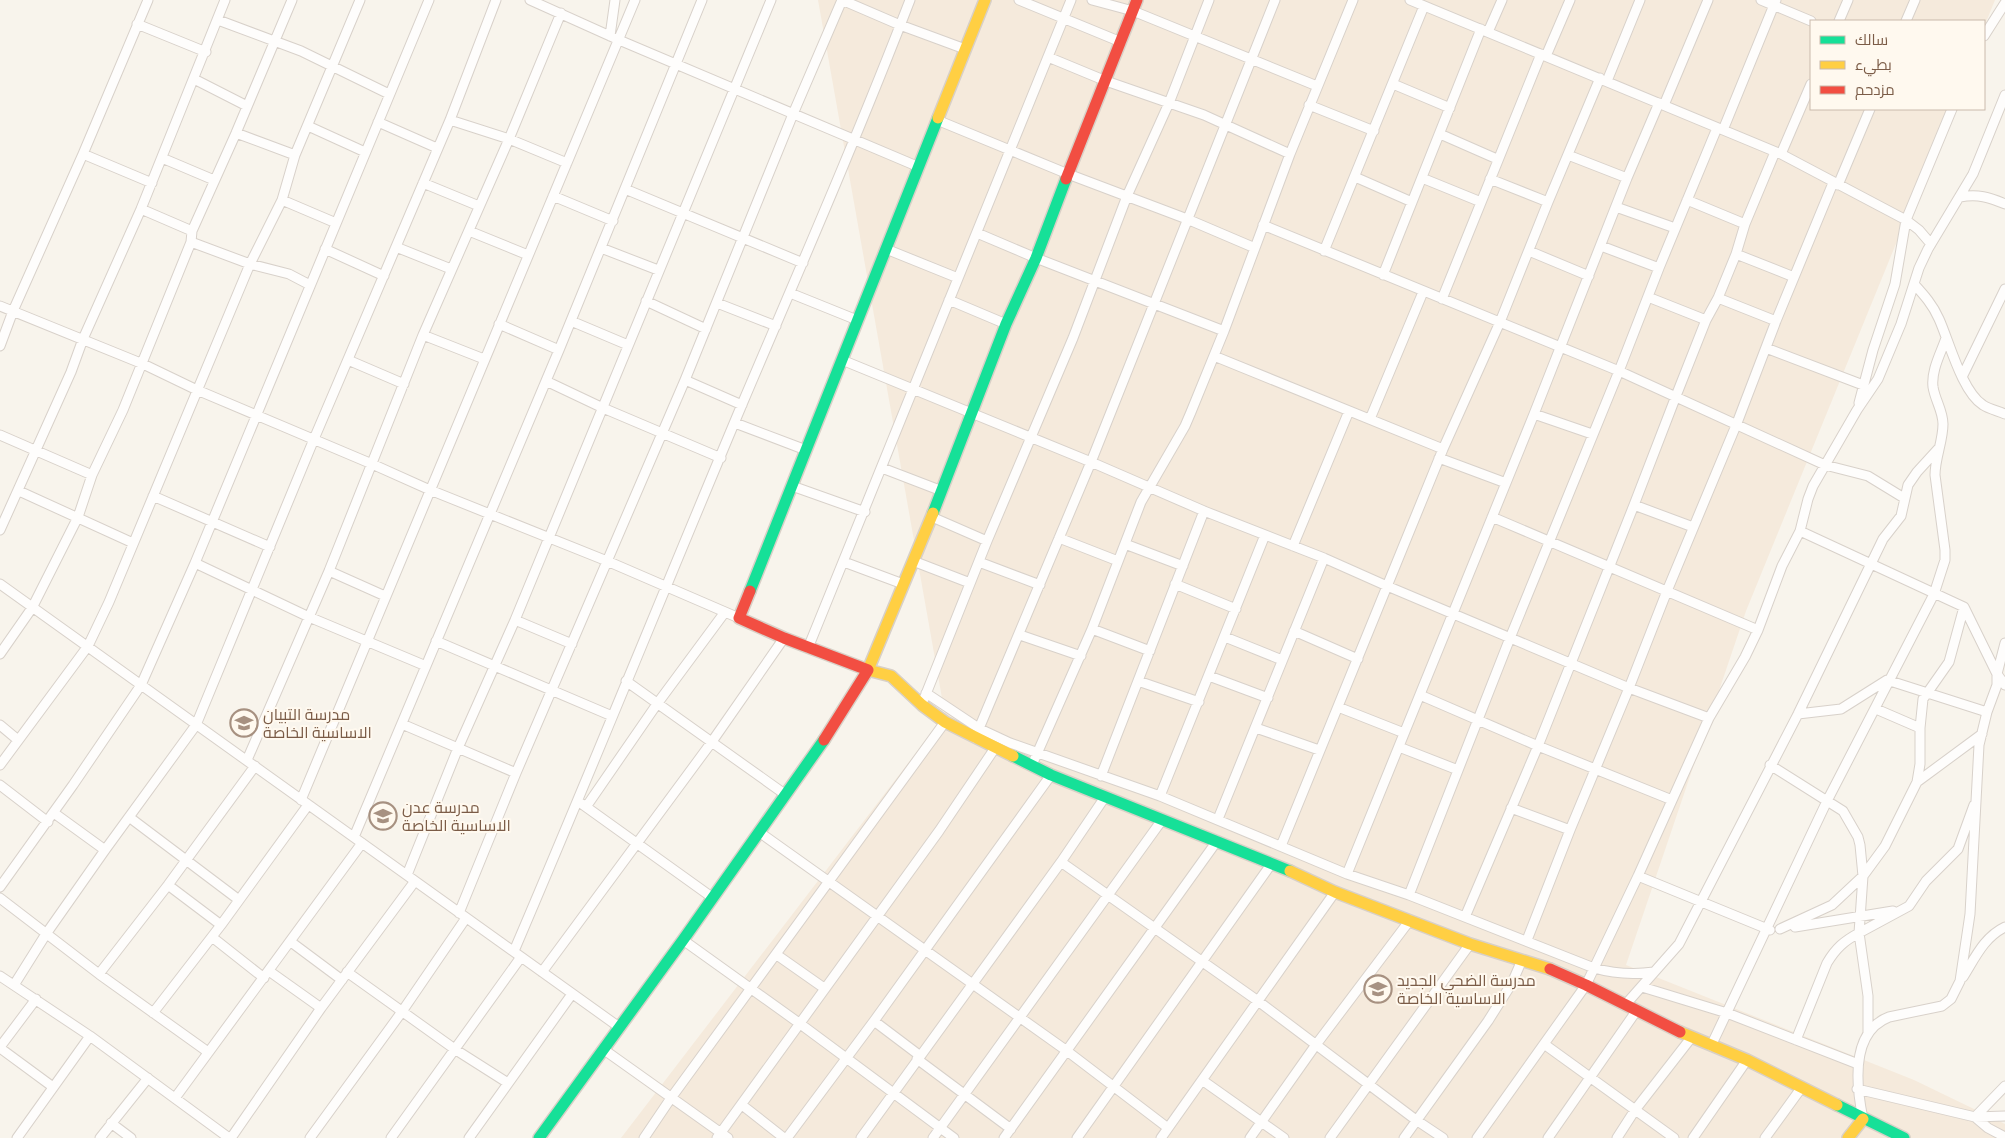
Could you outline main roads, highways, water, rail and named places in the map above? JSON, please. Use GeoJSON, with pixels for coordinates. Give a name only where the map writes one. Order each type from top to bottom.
{"type":"FeatureCollection","features":[{"type":"Feature","properties":{"kind":"place","name":"مدرسة التبيان الاساسية الخاصة"},"geometry":{"type":"Point","coordinates":[244,723]}},
{"type":"Feature","properties":{"kind":"place","name":"مدرسة عدن الاساسية الخاصة"},"geometry":{"type":"Point","coordinates":[383,816]}},
{"type":"Feature","properties":{"kind":"place","name":"مدرسة الضحي الجديد الاساسية الخاصة"},"geometry":{"type":"Point","coordinates":[1378,989]}}]}
